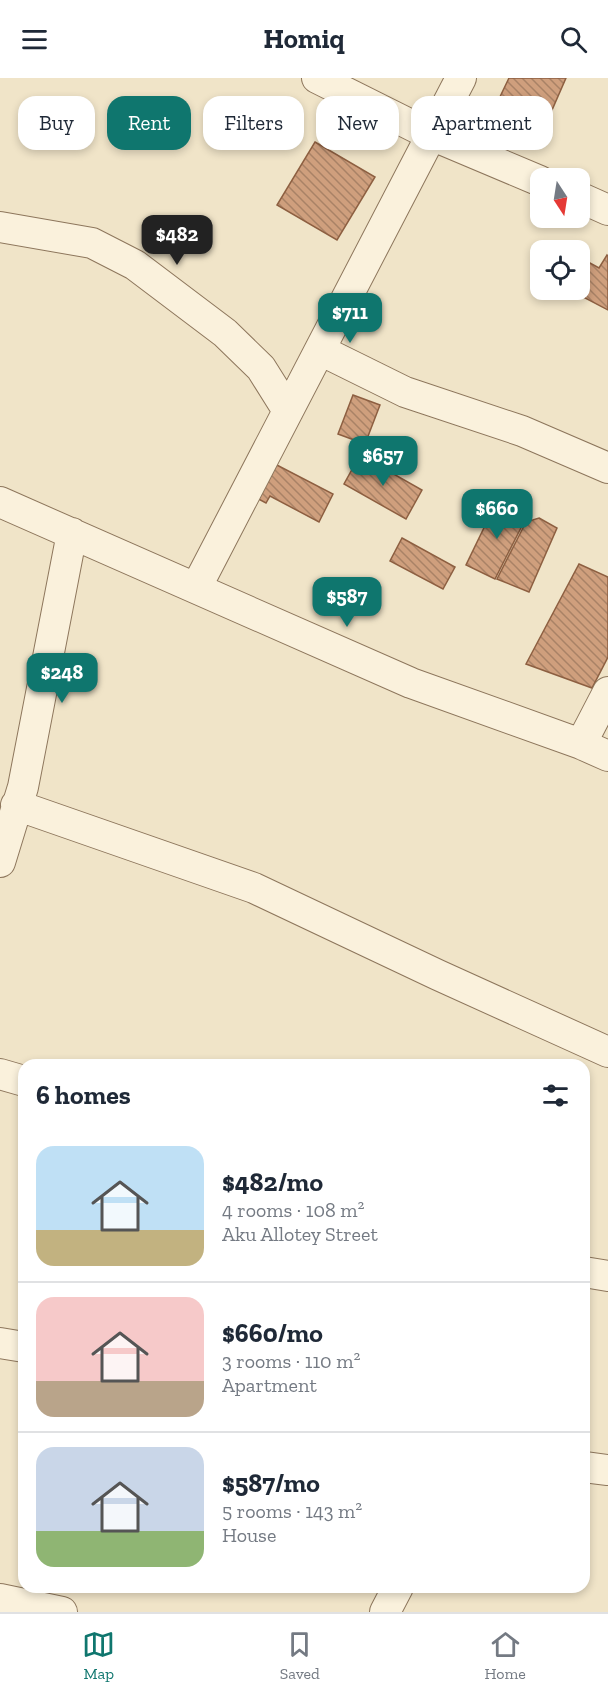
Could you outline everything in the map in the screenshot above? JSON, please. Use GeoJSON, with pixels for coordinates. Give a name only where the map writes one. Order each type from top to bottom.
{"type":"FeatureCollection","features":[{"type":"Feature","properties":{"kind":"street"},"geometry":{"type":"LineString","coordinates":[[317,78],[411,125]]}},
{"type":"Feature","properties":{"kind":"street"},"geometry":{"type":"LineString","coordinates":[[452,96],[461,78]]}},
{"type":"Feature","properties":{"kind":"street"},"geometry":{"type":"LineString","coordinates":[[196,588],[423,150]]}},
{"type":"Feature","properties":{"kind":"street"},"geometry":{"type":"LineString","coordinates":[[467,150],[530,177]]}},
{"type":"Feature","properties":{"kind":"street"},"geometry":{"type":"LineString","coordinates":[[590,202],[608,210]]}},
{"type":"Feature","properties":{"kind":"street"},"geometry":{"type":"LineString","coordinates":[[0,227],[92,243],[135,265],[225,333],[261,368],[288,411]]}},
{"type":"Feature","properties":{"kind":"street"},"geometry":{"type":"LineString","coordinates":[[320,350],[405,392],[522,431],[608,468]]}},
{"type":"Feature","properties":{"kind":"street"},"geometry":{"type":"LineString","coordinates":[[0,502],[411,683],[608,756]]}},
{"type":"Feature","properties":{"kind":"street"},"geometry":{"type":"LineString","coordinates":[[0,862],[13,790],[72,533]]}},
{"type":"Feature","properties":{"kind":"street"},"geometry":{"type":"LineString","coordinates":[[580,744],[608,693]]}},
{"type":"Feature","properties":{"kind":"street"},"geometry":{"type":"LineString","coordinates":[[13,790],[254,888],[608,1052]]}},
{"type":"Feature","properties":{"kind":"street"},"geometry":{"type":"LineString","coordinates":[[0,1074],[18,1079]]}},
{"type":"Feature","properties":{"kind":"street"},"geometry":{"type":"LineString","coordinates":[[590,1273],[608,1276]]}},
{"type":"Feature","properties":{"kind":"street"},"geometry":{"type":"LineString","coordinates":[[0,1343],[18,1346]]}},
{"type":"Feature","properties":{"kind":"street"},"geometry":{"type":"LineString","coordinates":[[590,1468],[608,1470]]}},
{"type":"Feature","properties":{"kind":"street"},"geometry":{"type":"LineString","coordinates":[[385,1612],[395,1593]]}},
{"type":"Feature","properties":{"kind":"street"},"geometry":{"type":"LineString","coordinates":[[0,1599],[62,1612]]}},
{"type":"Feature","properties":{"kind":"building"},"geometry":{"type":"Polygon","coordinates":[[[509,78],[566,78],[553,108],[553,96],[500,96],[509,78]]]}},
{"type":"Feature","properties":{"kind":"building"},"geometry":{"type":"Polygon","coordinates":[[[315,142],[316,150],[329,150],[375,177],[337,240],[277,205],[315,142]]]}},
{"type":"Feature","properties":{"kind":"building"},"geometry":{"type":"Polygon","coordinates":[[[607,255],[608,310],[589,300],[590,263],[599,268],[607,255]]]}},
{"type":"Feature","properties":{"kind":"building"},"geometry":{"type":"Polygon","coordinates":[[[353,395],[380,405],[365,444],[338,434],[353,395]]]}},
{"type":"Feature","properties":{"kind":"building"},"geometry":{"type":"Polygon","coordinates":[[[360,455],[422,490],[406,519],[344,484],[360,455]]]}},
{"type":"Feature","properties":{"kind":"building"},"geometry":{"type":"Polygon","coordinates":[[[271,462],[333,494],[319,522],[270,496],[266,503],[253,496],[271,462]]]}},
{"type":"Feature","properties":{"kind":"building"},"geometry":{"type":"Polygon","coordinates":[[[495,505],[529,512],[495,579],[466,565],[495,505]]]}},
{"type":"Feature","properties":{"kind":"building"},"geometry":{"type":"Polygon","coordinates":[[[539,518],[557,528],[529,592],[497,579],[526,522],[539,518]]]}},
{"type":"Feature","properties":{"kind":"building"},"geometry":{"type":"Polygon","coordinates":[[[402,538],[455,567],[443,589],[390,561],[402,538]]]}},
{"type":"Feature","properties":{"kind":"building"},"geometry":{"type":"Polygon","coordinates":[[[579,564],[608,577],[608,657],[592,688],[526,664],[579,564]]]}}]}
